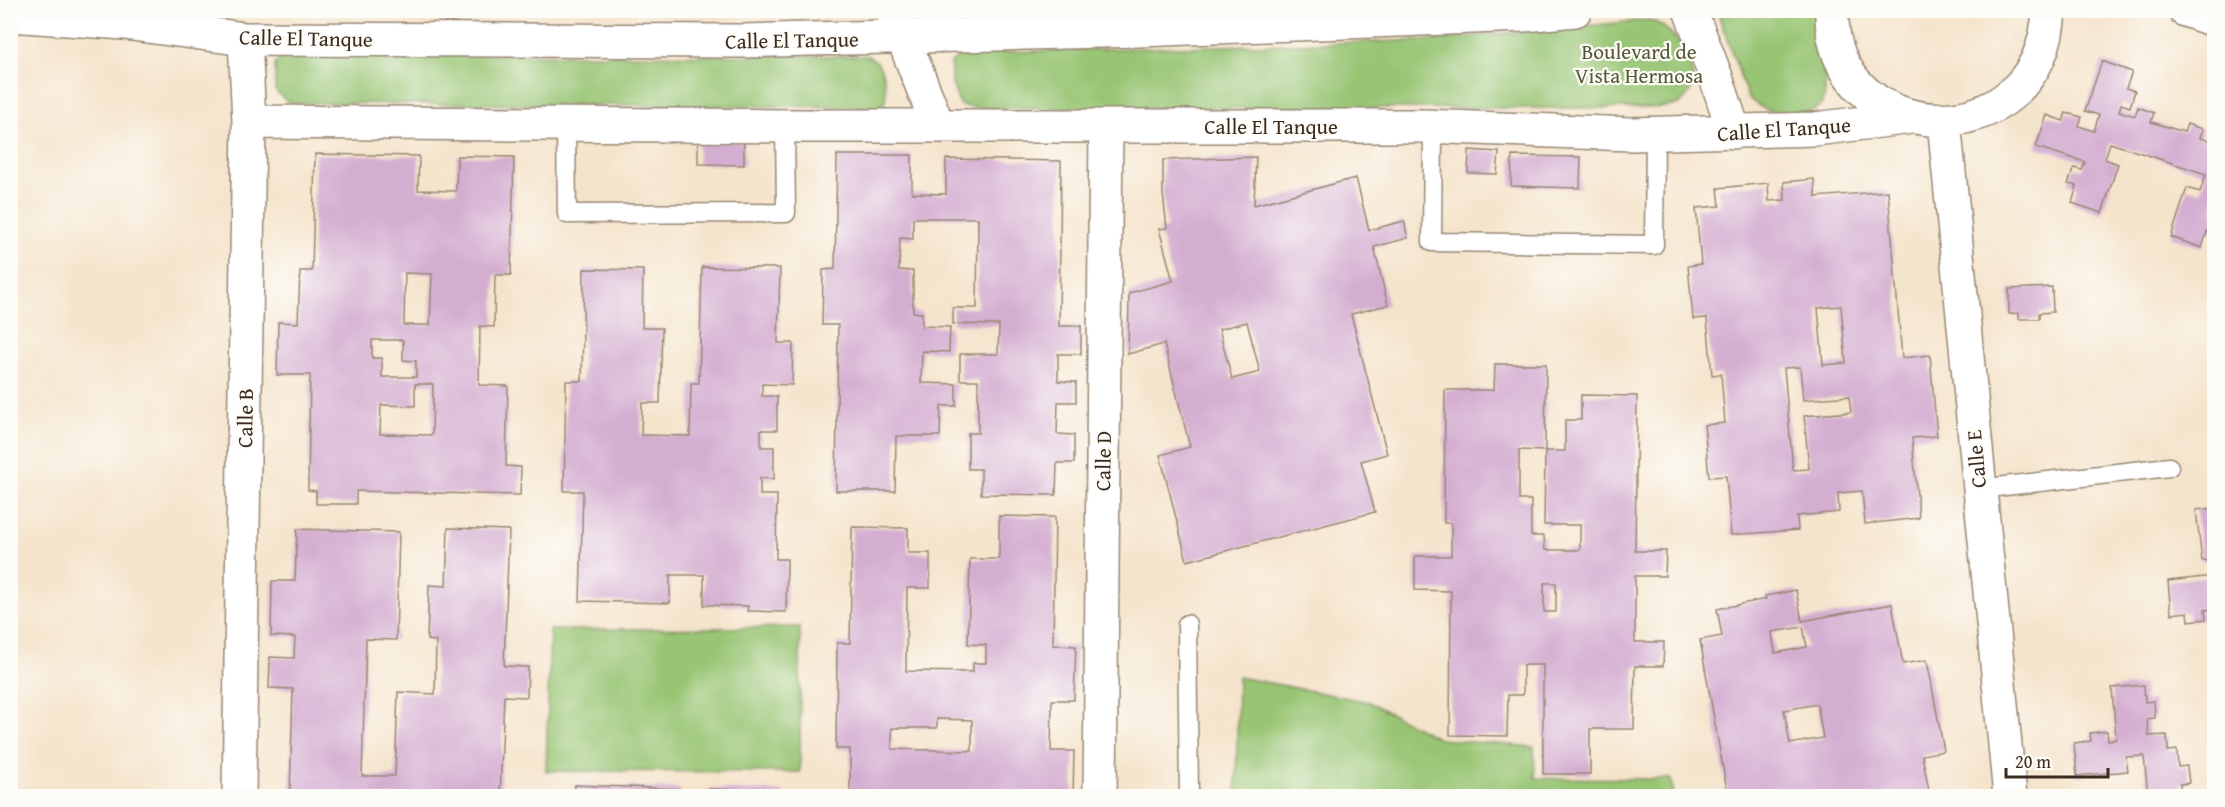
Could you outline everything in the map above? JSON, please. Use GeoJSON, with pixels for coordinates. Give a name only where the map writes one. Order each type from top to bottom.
{"type":"FeatureCollection","features":[{"type":"Feature","properties":{"kind":"street","name":"Calle El Tanque"},"geometry":{"type":"LineString","coordinates":[[10,15],[117,17],[245,39],[751,41],[897,24],[1524,15],[1575,10]]}},
{"type":"Feature","properties":{"kind":"street"},"geometry":{"type":"LineString","coordinates":[[1690,10],[1734,132]]}},
{"type":"Feature","properties":{"kind":"street"},"geometry":{"type":"LineString","coordinates":[[1832,10],[1835,40],[1843,61],[1856,81],[1872,97],[1891,110],[1928,119]]}},
{"type":"Feature","properties":{"kind":"street","name":"Calle El Tanque"},"geometry":{"type":"LineString","coordinates":[[249,122],[1433,127],[1655,134],[1815,129],[1980,114],[2018,89],[2032,71],[2043,51],[2049,10]]}},
{"type":"Feature","properties":{"kind":"street"},"geometry":{"type":"LineString","coordinates":[[2185,10],[2214,20]]}},
{"type":"Feature","properties":{"kind":"street"},"geometry":{"type":"LineString","coordinates":[[897,24],[938,126]]}},
{"type":"Feature","properties":{"kind":"street","name":"Calle B"},"geometry":{"type":"LineString","coordinates":[[239,796],[249,122],[245,39]]}},
{"type":"Feature","properties":{"kind":"street","name":"Calle E"},"geometry":{"type":"LineString","coordinates":[[1928,119],[1979,489],[2010,796]]}},
{"type":"Feature","properties":{"kind":"street","name":"Calle D"},"geometry":{"type":"LineString","coordinates":[[1100,796],[1106,126]]}},
{"type":"Feature","properties":{"kind":"lane"},"geometry":{"type":"LineString","coordinates":[[566,124],[567,214],[786,213],[785,126]]}},
{"type":"Feature","properties":{"kind":"lane"},"geometry":{"type":"LineString","coordinates":[[1433,127],[1432,242],[1654,245],[1655,134]]}},
{"type":"Feature","properties":{"kind":"lane"},"geometry":{"type":"LineString","coordinates":[[1979,489],[2169,467]]}},
{"type":"Feature","properties":{"kind":"lane"},"geometry":{"type":"LineString","coordinates":[[1187,624],[1189,796]]}},
{"type":"Feature","properties":{"kind":"green space"},"geometry":{"type":"Polygon","coordinates":[[[1717,11],[1814,11],[1825,85],[1821,105],[1804,113],[1782,114],[1753,102],[1747,95],[1717,11]]]}},
{"type":"Feature","properties":{"kind":"green space","name":"Boulevard de Vista Hermosa"},"geometry":{"type":"Polygon","coordinates":[[[1648,20],[1670,32],[1687,56],[1692,83],[1689,94],[1677,105],[1648,108],[975,108],[960,105],[951,81],[951,63],[963,53],[1435,40],[1648,20]]]}},
{"type":"Feature","properties":{"kind":"green space"},"geometry":{"type":"Polygon","coordinates":[[[283,54],[868,56],[878,64],[881,70],[885,84],[885,98],[884,104],[879,107],[295,103],[286,101],[275,90],[275,64],[283,54]]]}},
{"type":"Feature","properties":{"kind":"green space"},"geometry":{"type":"Polygon","coordinates":[[[800,627],[800,772],[546,771],[550,630],[800,627]]]}},
{"type":"Feature","properties":{"kind":"green space"},"geometry":{"type":"Polygon","coordinates":[[[1238,677],[1369,702],[1439,739],[1534,747],[1535,778],[1671,779],[1673,796],[1236,796],[1238,677]]]}},
{"type":"Feature","properties":{"kind":"building"},"geometry":{"type":"Polygon","coordinates":[[[1894,10],[1983,10],[1983,13],[1894,13],[1894,10]]]}},
{"type":"Feature","properties":{"kind":"building"},"geometry":{"type":"Polygon","coordinates":[[[2102,61],[2132,72],[2126,88],[2135,91],[2130,107],[2121,104],[2119,111],[2135,116],[2138,107],[2154,113],[2151,122],[2184,132],[2187,124],[2203,129],[2200,138],[2214,142],[2214,234],[2207,231],[2202,248],[2171,237],[2187,188],[2200,192],[2206,174],[2110,143],[2105,159],[2118,164],[2102,213],[2072,203],[2077,186],[2068,184],[2074,168],[2082,170],[2085,162],[2036,147],[2047,115],[2063,121],[2066,113],[2082,117],[2079,126],[2094,131],[2099,115],[2085,111],[2102,61]]]}},
{"type":"Feature","properties":{"kind":"building"},"geometry":{"type":"Polygon","coordinates":[[[2214,121],[2214,136],[2210,134],[2214,121]]]}},
{"type":"Feature","properties":{"kind":"building"},"geometry":{"type":"Polygon","coordinates":[[[698,141],[744,142],[744,165],[698,164],[698,141]]]}},
{"type":"Feature","properties":{"kind":"building"},"geometry":{"type":"Polygon","coordinates":[[[1469,150],[1499,152],[1497,174],[1468,173],[1469,150]]]}},
{"type":"Feature","properties":{"kind":"building"},"geometry":{"type":"Polygon","coordinates":[[[315,154],[419,156],[418,190],[456,191],[457,156],[514,157],[511,275],[495,275],[494,327],[480,326],[479,385],[508,386],[506,466],[521,467],[520,495],[356,491],[356,504],[316,504],[316,491],[308,490],[310,375],[277,375],[278,322],[298,323],[300,271],[312,271],[315,154]],[[405,273],[404,325],[430,325],[432,274],[405,273]],[[372,340],[372,358],[382,358],[382,377],[416,377],[416,361],[403,360],[403,340],[372,340]],[[415,384],[415,406],[381,405],[380,434],[432,435],[433,384],[415,384]]]}},
{"type":"Feature","properties":{"kind":"building"},"geometry":{"type":"Polygon","coordinates":[[[837,155],[912,155],[912,193],[946,194],[946,159],[1061,161],[1059,326],[1081,326],[1081,354],[1058,354],[1058,381],[1076,382],[1076,402],[1058,402],[1057,434],[1074,435],[1074,463],[1057,463],[1056,495],[981,494],[981,469],[968,469],[968,433],[978,433],[978,380],[960,380],[960,354],[998,354],[999,325],[953,324],[953,308],[977,308],[978,218],[913,218],[913,239],[900,238],[899,270],[913,271],[913,312],[922,313],[922,326],[950,327],[949,352],[922,351],[921,383],[956,384],[956,406],[941,406],[940,436],[896,436],[895,491],[836,491],[838,325],[822,325],[823,270],[835,269],[837,155]]]}},
{"type":"Feature","properties":{"kind":"building"},"geometry":{"type":"Polygon","coordinates":[[[1512,156],[1581,157],[1580,188],[1511,186],[1512,156]]]}},
{"type":"Feature","properties":{"kind":"building"},"geometry":{"type":"Polygon","coordinates":[[[1256,157],[1254,205],[1356,178],[1369,230],[1404,221],[1408,238],[1374,247],[1388,305],[1351,314],[1387,454],[1361,461],[1375,512],[1187,561],[1160,455],[1190,447],[1164,344],[1128,354],[1129,293],[1173,281],[1159,229],[1167,228],[1163,194],[1163,160],[1256,157]],[[1247,322],[1219,329],[1232,379],[1260,372],[1247,322]]]}},
{"type":"Feature","properties":{"kind":"building"},"geometry":{"type":"Polygon","coordinates":[[[1814,179],[1816,197],[1888,191],[1902,358],[1930,355],[1937,436],[1912,438],[1919,518],[1865,524],[1862,491],[1838,493],[1839,512],[1797,516],[1798,530],[1731,535],[1726,476],[1709,477],[1704,425],[1725,423],[1721,374],[1712,375],[1707,318],[1693,319],[1688,266],[1701,264],[1696,208],[1720,206],[1718,188],[1768,183],[1769,201],[1785,200],[1784,182],[1814,179]],[[1841,306],[1818,308],[1823,365],[1846,363],[1841,306]],[[1800,367],[1784,368],[1793,470],[1809,469],[1804,416],[1851,412],[1849,396],[1803,400],[1800,367]]]}},
{"type":"Feature","properties":{"kind":"building"},"geometry":{"type":"Polygon","coordinates":[[[702,267],[780,268],[778,343],[793,343],[792,385],[762,384],[762,396],[777,396],[777,430],[761,430],[761,447],[774,447],[774,479],[760,478],[760,495],[777,495],[776,559],[787,559],[786,612],[747,611],[748,606],[704,605],[704,575],[670,575],[670,603],[580,601],[583,491],[564,491],[566,381],[582,381],[584,269],[643,270],[642,328],[662,328],[660,403],[642,403],[641,435],[690,436],[691,383],[699,383],[702,267]]]}},
{"type":"Feature","properties":{"kind":"building"},"geometry":{"type":"Polygon","coordinates":[[[2052,287],[2053,312],[2039,313],[2039,319],[2019,319],[2019,313],[2009,314],[2009,289],[2052,287]]]}},
{"type":"Feature","properties":{"kind":"building"},"geometry":{"type":"Polygon","coordinates":[[[1495,364],[1546,364],[1545,451],[1565,451],[1565,420],[1581,420],[1581,395],[1637,396],[1635,551],[1666,551],[1665,576],[1635,576],[1635,642],[1664,642],[1663,666],[1635,666],[1634,729],[1590,729],[1590,774],[1543,774],[1543,665],[1523,665],[1523,695],[1508,695],[1507,736],[1450,735],[1451,591],[1415,590],[1415,556],[1451,556],[1451,523],[1444,523],[1445,390],[1494,390],[1495,364]],[[1519,450],[1519,500],[1531,500],[1531,536],[1544,536],[1545,550],[1580,550],[1580,525],[1544,525],[1545,451],[1519,450]],[[1544,583],[1544,612],[1556,612],[1556,583],[1544,583]]]}},
{"type":"Feature","properties":{"kind":"building"},"geometry":{"type":"Polygon","coordinates":[[[2214,508],[2214,560],[2202,561],[2196,510],[2214,508]]]}},
{"type":"Feature","properties":{"kind":"building"},"geometry":{"type":"Polygon","coordinates":[[[999,516],[1055,517],[1053,645],[1076,646],[1074,700],[1052,700],[1051,751],[1074,751],[1073,796],[850,796],[850,749],[836,749],[837,643],[850,643],[852,527],[908,528],[908,553],[930,553],[930,588],[907,588],[906,671],[973,672],[973,663],[986,663],[986,645],[968,644],[970,559],[999,559],[999,516]],[[937,719],[937,728],[892,728],[892,749],[972,751],[972,720],[937,719]]]}},
{"type":"Feature","properties":{"kind":"building"},"geometry":{"type":"Polygon","coordinates":[[[448,528],[509,530],[504,666],[528,667],[527,697],[504,696],[500,796],[290,796],[293,689],[269,688],[270,657],[294,658],[295,637],[271,636],[272,581],[295,581],[297,529],[399,532],[396,640],[366,639],[362,776],[395,776],[398,692],[435,694],[436,641],[427,640],[429,585],[446,586],[448,528]]]}},
{"type":"Feature","properties":{"kind":"building"},"geometry":{"type":"Polygon","coordinates":[[[2214,576],[2214,609],[2205,610],[2206,619],[2189,621],[2188,612],[2171,614],[2168,581],[2214,576]]]}},
{"type":"Feature","properties":{"kind":"building"},"geometry":{"type":"Polygon","coordinates":[[[1796,590],[1802,621],[1892,604],[1903,664],[1927,660],[1944,751],[1922,755],[1930,796],[1728,796],[1700,640],[1722,636],[1717,609],[1766,599],[1765,596],[1796,590]],[[1803,627],[1772,632],[1775,653],[1807,647],[1803,627]],[[1817,704],[1784,710],[1790,744],[1823,738],[1817,704]]]}},
{"type":"Feature","properties":{"kind":"building"},"geometry":{"type":"Polygon","coordinates":[[[2144,685],[2145,702],[2154,701],[2155,718],[2147,719],[2149,736],[2167,735],[2168,751],[2177,750],[2178,767],[2187,766],[2189,783],[2180,784],[2181,796],[2148,796],[2144,756],[2126,757],[2128,771],[2077,776],[2074,743],[2091,741],[2090,733],[2107,731],[2108,740],[2116,739],[2112,688],[2144,685]]]}},
{"type":"Feature","properties":{"kind":"building"},"geometry":{"type":"Polygon","coordinates":[[[575,785],[680,789],[680,796],[575,796],[575,785]]]}},
{"type":"Feature","properties":{"kind":"building"},"geometry":{"type":"Polygon","coordinates":[[[709,789],[783,792],[783,796],[709,796],[709,789]]]}}]}
